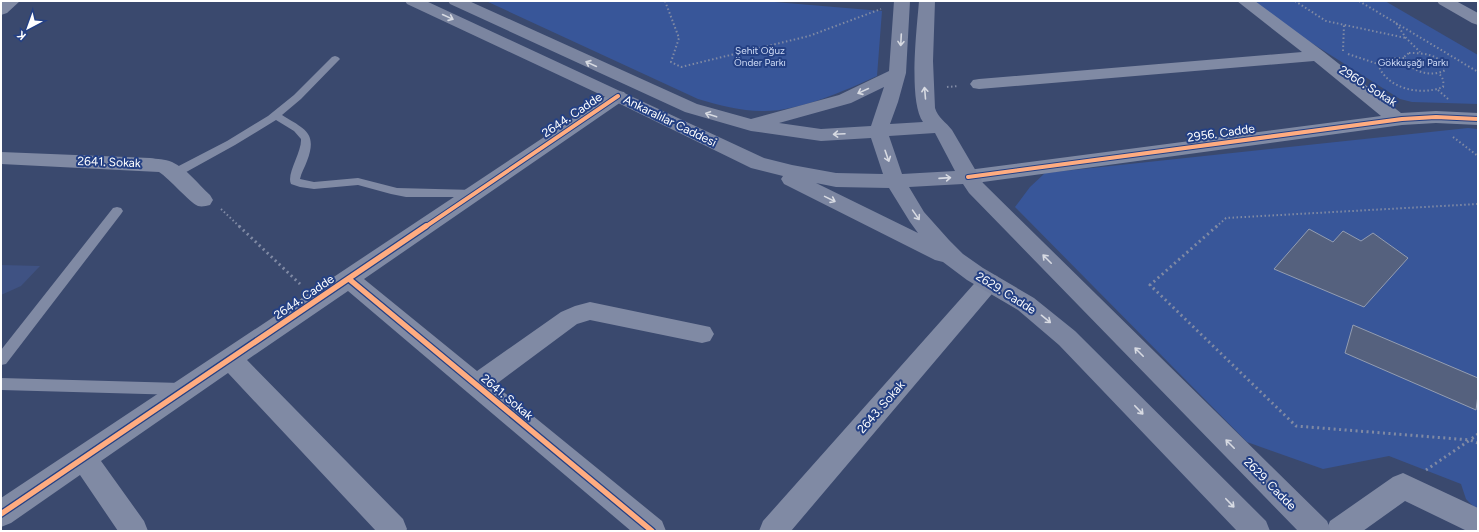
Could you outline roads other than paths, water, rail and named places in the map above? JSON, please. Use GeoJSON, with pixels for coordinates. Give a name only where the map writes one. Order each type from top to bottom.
{"type":"FeatureCollection","features":[{"type":"Feature","properties":{"kind":"main road","name":"Ankaralılar Caddesi"},"geometry":{"type":"LineString","coordinates":[[413,1],[758,163],[836,180],[895,182],[968,177]]}},
{"type":"Feature","properties":{"kind":"main road","name":"Ankaralılar Caddesi"},"geometry":{"type":"LineString","coordinates":[[456,1],[670,99],[720,117],[751,125],[821,135],[940,127]]}},
{"type":"Feature","properties":{"kind":"main road","name":"2629. Cadde"},"geometry":{"type":"LineString","coordinates":[[927,1],[925,89],[929,117],[940,127],[968,177],[976,188],[1317,531]]}},
{"type":"Feature","properties":{"kind":"main road"},"geometry":{"type":"LineString","coordinates":[[878,131],[897,73],[895,4]]}},
{"type":"Feature","properties":{"kind":"main road"},"geometry":{"type":"LineString","coordinates":[[751,125],[845,99],[864,91],[897,73]]}},
{"type":"Feature","properties":{"kind":"main road","name":"2629. Cadde"},"geometry":{"type":"LineString","coordinates":[[878,131],[895,182],[917,217],[955,260],[1040,314],[1083,353],[1256,531]]}},
{"type":"Feature","properties":{"kind":"main road"},"geometry":{"type":"LineString","coordinates":[[758,163],[955,260]]}},
{"type":"Feature","properties":{"kind":"street"},"geometry":{"type":"LineString","coordinates":[[1,10],[12,1]]}},
{"type":"Feature","properties":{"kind":"street","name":"2960. Sokak"},"geometry":{"type":"LineString","coordinates":[[1245,1],[1318,56],[1396,119]]}},
{"type":"Feature","properties":{"kind":"street"},"geometry":{"type":"LineString","coordinates":[[1445,1],[1478,20]]}},
{"type":"Feature","properties":{"kind":"street"},"geometry":{"type":"LineString","coordinates":[[978,84],[1318,56]]}},
{"type":"Feature","properties":{"kind":"street","name":"2960. Sokak"},"geometry":{"type":"LineString","coordinates":[[1318,56],[1418,117]]}},
{"type":"Feature","properties":{"kind":"street","name":"2644. Cadde"},"geometry":{"type":"LineString","coordinates":[[1,514],[618,96]]}},
{"type":"Feature","properties":{"kind":"street","name":"2956. Cadde"},"geometry":{"type":"LineString","coordinates":[[968,177],[1396,119],[1418,117],[1478,119]]}},
{"type":"Feature","properties":{"kind":"street","name":"2641. Sokak"},"geometry":{"type":"LineString","coordinates":[[1,158],[150,164],[164,166],[175,173],[203,200]]}},
{"type":"Feature","properties":{"kind":"street","name":"2641. Sokak"},"geometry":{"type":"LineString","coordinates":[[349,279],[652,531]]}},
{"type":"Feature","properties":{"kind":"street","name":"2643. Sokak"},"geometry":{"type":"LineString","coordinates":[[773,531],[989,282]]}},
{"type":"Feature","properties":{"kind":"street"},"geometry":{"type":"LineString","coordinates":[[476,384],[563,322],[583,312],[590,311],[702,334]]}},
{"type":"Feature","properties":{"kind":"street"},"geometry":{"type":"LineString","coordinates":[[230,359],[393,529],[391,531]]}},
{"type":"Feature","properties":{"kind":"street"},"geometry":{"type":"LineString","coordinates":[[84,458],[134,531]]}},
{"type":"Feature","properties":{"kind":"street"},"geometry":{"type":"LineString","coordinates":[[1340,531],[1403,486],[1478,522]]}},
{"type":"Feature","properties":{"kind":"lane"},"geometry":{"type":"LineString","coordinates":[[175,173],[245,134],[275,115],[292,102],[335,59]]}},
{"type":"Feature","properties":{"kind":"lane"},"geometry":{"type":"LineString","coordinates":[[275,115],[301,132],[307,138],[308,146],[295,177],[295,181],[298,184],[309,185],[355,181],[369,183],[396,192],[474,194]]}},
{"type":"Feature","properties":{"kind":"lane"},"geometry":{"type":"LineString","coordinates":[[1,360],[117,211]]}},
{"type":"Feature","properties":{"kind":"lane"},"geometry":{"type":"LineString","coordinates":[[1,384],[186,389]]}},
{"type":"Feature","properties":{"kind":"park label","name":"Şehit Oğuz Önder Parkı"},"geometry":{"type":"Point","coordinates":[760,56]}},
{"type":"Feature","properties":{"kind":"park label","name":"Gökkuşağı Parkı"},"geometry":{"type":"Point","coordinates":[1413,62]}}]}
